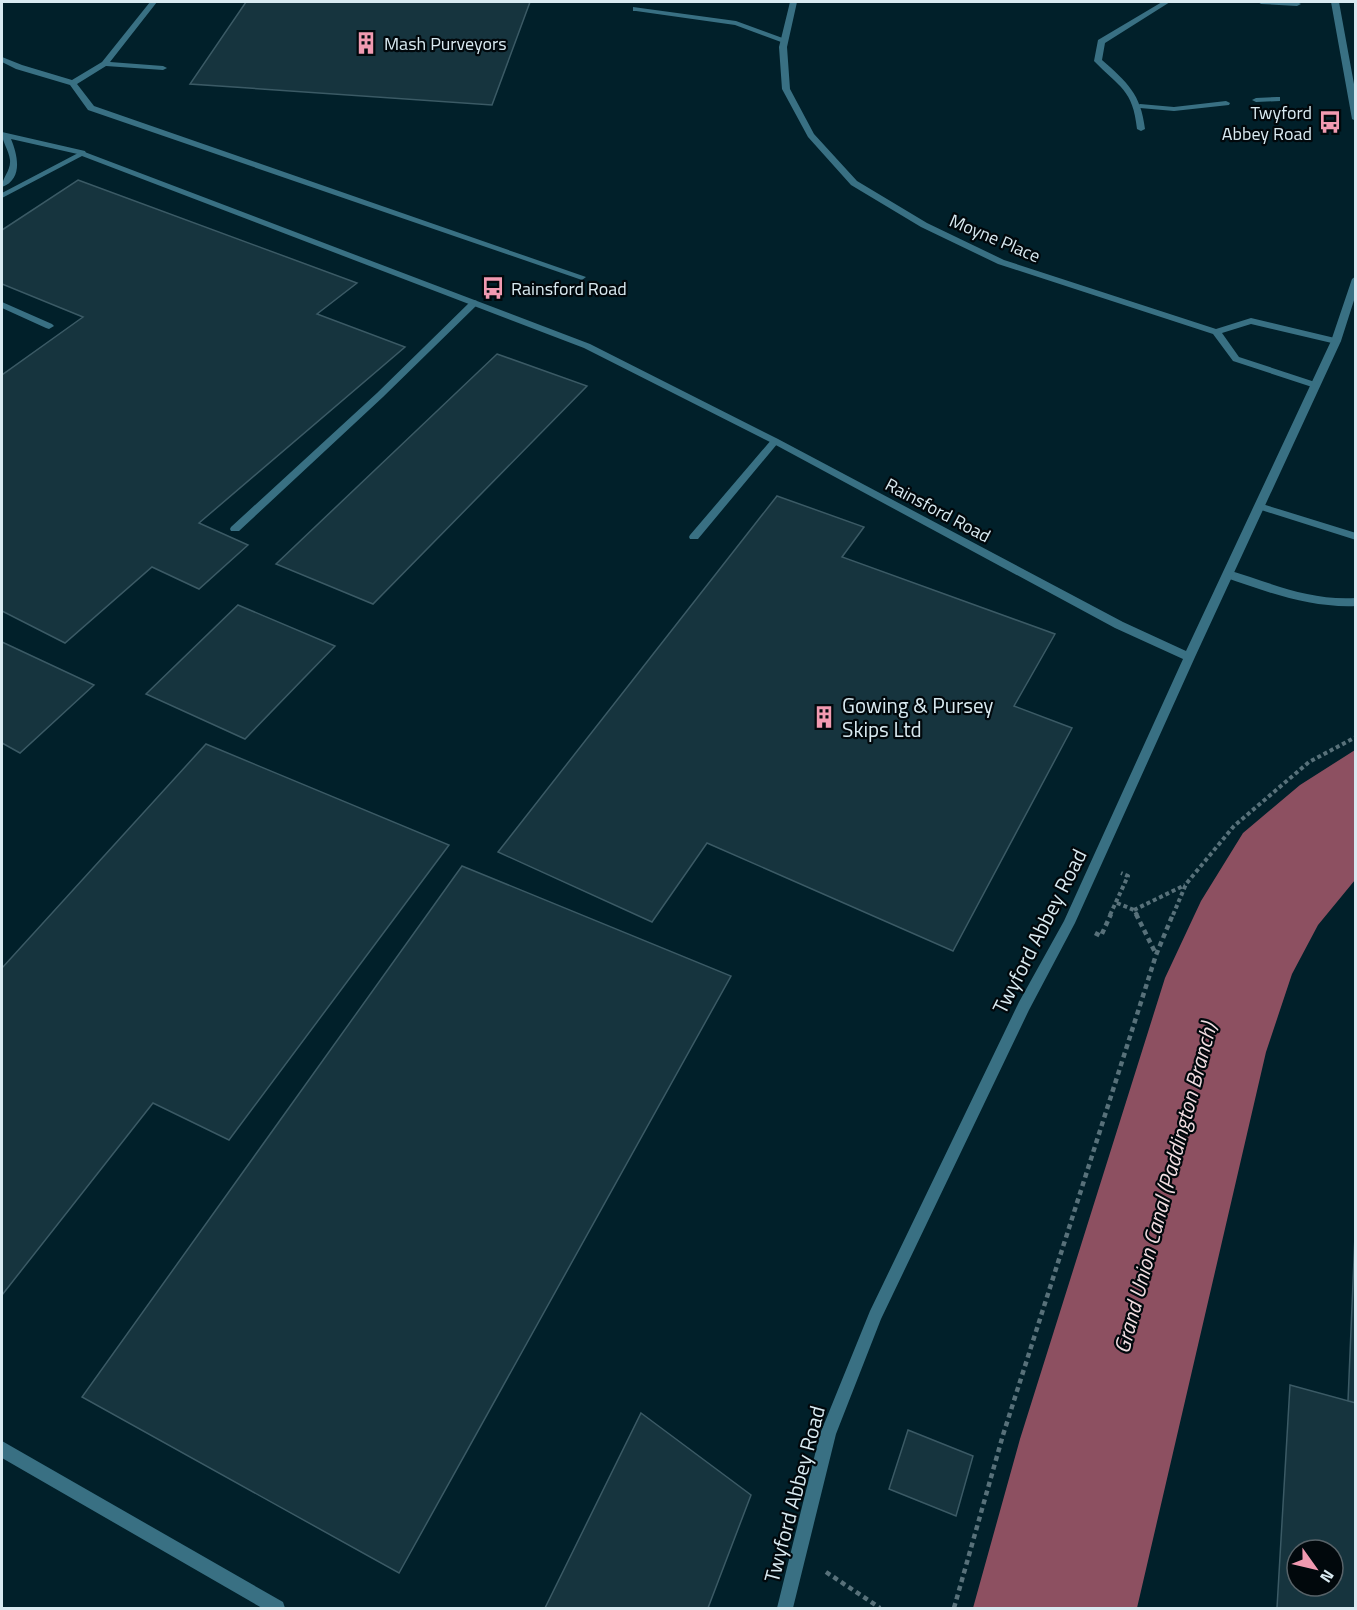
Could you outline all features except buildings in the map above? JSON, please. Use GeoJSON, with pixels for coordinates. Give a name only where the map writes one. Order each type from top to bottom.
{"type":"FeatureCollection","features":[{"type":"Feature","properties":{"kind":"street"},"geometry":{"type":"LineString","coordinates":[[73,83],[105,64],[153,2]]}},
{"type":"Feature","properties":{"kind":"street","name":"Moyne Place"},"geometry":{"type":"LineString","coordinates":[[793,2],[784,40],[786,89],[811,135],[854,183],[924,225],[1001,262],[1216,332]]}},
{"type":"Feature","properties":{"kind":"street"},"geometry":{"type":"LineString","coordinates":[[1141,129],[1140,106],[1128,87],[1098,62],[1101,42],[1166,2]]}},
{"type":"Feature","properties":{"kind":"street"},"geometry":{"type":"LineString","coordinates":[[1261,2],[1296,4]]}},
{"type":"Feature","properties":{"kind":"street"},"geometry":{"type":"LineString","coordinates":[[1335,2],[1356,119]]}},
{"type":"Feature","properties":{"kind":"street"},"geometry":{"type":"LineString","coordinates":[[636,9],[736,23],[784,40]]}},
{"type":"Feature","properties":{"kind":"street"},"geometry":{"type":"LineString","coordinates":[[2,59],[19,67],[73,83],[92,108],[582,277]]}},
{"type":"Feature","properties":{"kind":"street"},"geometry":{"type":"LineString","coordinates":[[105,64],[163,68]]}},
{"type":"Feature","properties":{"kind":"street"},"geometry":{"type":"LineString","coordinates":[[1256,100],[1277,99]]}},
{"type":"Feature","properties":{"kind":"street"},"geometry":{"type":"LineString","coordinates":[[1140,106],[1174,109],[1227,103]]}},
{"type":"Feature","properties":{"kind":"street"},"geometry":{"type":"LineString","coordinates":[[2,185],[14,172],[15,159],[4,135]]}},
{"type":"Feature","properties":{"kind":"street","name":"Rainsford Road"},"geometry":{"type":"LineString","coordinates":[[4,135],[82,153],[587,346],[775,441],[1119,625],[1189,657]]}},
{"type":"Feature","properties":{"kind":"street"},"geometry":{"type":"LineString","coordinates":[[2,196],[82,153]]}},
{"type":"Feature","properties":{"kind":"street","name":"Twyford Abbey Road"},"geometry":{"type":"LineString","coordinates":[[785,1608],[828,1434],[875,1316],[1024,1006],[1069,923],[1336,340],[1356,279]]}},
{"type":"Feature","properties":{"kind":"street"},"geometry":{"type":"LineString","coordinates":[[235,529],[380,395],[474,303]]}},
{"type":"Feature","properties":{"kind":"street"},"geometry":{"type":"LineString","coordinates":[[2,305],[49,326]]}},
{"type":"Feature","properties":{"kind":"street"},"geometry":{"type":"LineString","coordinates":[[2,318],[13,310]]}},
{"type":"Feature","properties":{"kind":"street"},"geometry":{"type":"LineString","coordinates":[[1315,385],[1236,359],[1216,332],[1251,321],[1336,340]]}},
{"type":"Feature","properties":{"kind":"street"},"geometry":{"type":"LineString","coordinates":[[694,537],[775,441]]}},
{"type":"Feature","properties":{"kind":"street"},"geometry":{"type":"LineString","coordinates":[[1259,506],[1356,537]]}},
{"type":"Feature","properties":{"kind":"street"},"geometry":{"type":"LineString","coordinates":[[1228,574],[1272,589],[1328,602],[1339,604],[1356,602]]}},
{"type":"Feature","properties":{"kind":"street"},"geometry":{"type":"LineString","coordinates":[[2,1449],[273,1607]]}},
{"type":"Feature","properties":{"kind":"path"},"geometry":{"type":"LineString","coordinates":[[954,1608],[1003,1435],[1156,955],[1186,884],[1234,826],[1309,762],[1356,736]]}},
{"type":"Feature","properties":{"kind":"path"},"geometry":{"type":"LineString","coordinates":[[1101,936],[1128,876]]}},
{"type":"Feature","properties":{"kind":"path"},"geometry":{"type":"LineString","coordinates":[[1134,910],[1186,884]]}},
{"type":"Feature","properties":{"kind":"path"},"geometry":{"type":"LineString","coordinates":[[1117,903],[1134,910],[1156,955]]}},
{"type":"Feature","properties":{"kind":"path"},"geometry":{"type":"LineString","coordinates":[[856,1590],[880,1608]]}},
{"type":"Feature","properties":{"kind":"water","name":"Grand Union Canal (Paddington Branch)"},"geometry":{"type":"Polygon","coordinates":[[[1355,750],[1355,880],[1318,925],[1292,974],[1266,1052],[1137,1608],[973,1608],[1020,1439],[1165,978],[1201,901],[1243,833],[1300,785],[1355,750]]]}},
{"type":"Feature","properties":{"kind":"place","name":"Mash Purveyors"},"geometry":{"type":"Point","coordinates":[366,43]}},
{"type":"Feature","properties":{"kind":"place","name":"Twyford Abbey Road"},"geometry":{"type":"Point","coordinates":[1330,122]}},
{"type":"Feature","properties":{"kind":"place","name":"Rainsford Road"},"geometry":{"type":"Point","coordinates":[493,288]}},
{"type":"Feature","properties":{"kind":"place","name":"Gowing & Pursey Skips Ltd"},"geometry":{"type":"Point","coordinates":[824,717]}}]}
